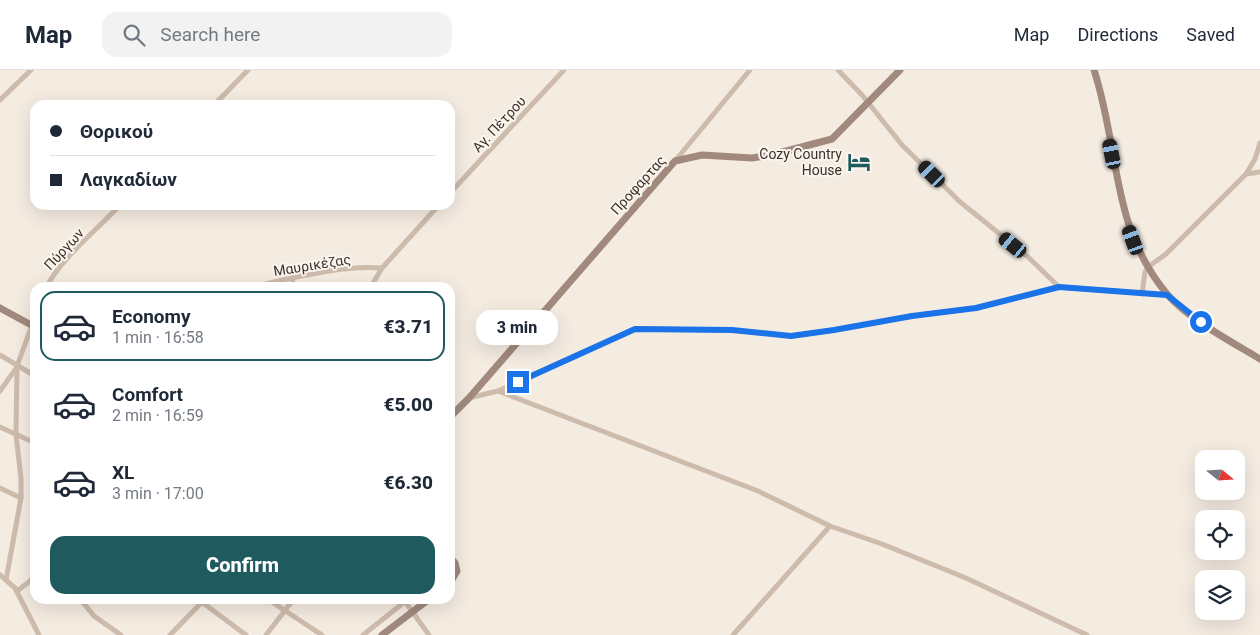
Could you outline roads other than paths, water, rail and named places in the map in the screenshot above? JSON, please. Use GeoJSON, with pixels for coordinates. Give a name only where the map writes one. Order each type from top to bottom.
{"type":"FeatureCollection","features":[{"type":"Feature","properties":{"kind":"street"},"geometry":{"type":"LineString","coordinates":[[0,100],[31,70]]}},
{"type":"Feature","properties":{"kind":"street"},"geometry":{"type":"LineString","coordinates":[[219,100],[248,70]]}},
{"type":"Feature","properties":{"kind":"street","name":"Αγ. Πέτρου"},"geometry":{"type":"LineString","coordinates":[[455,188],[564,70]]}},
{"type":"Feature","properties":{"kind":"street"},"geometry":{"type":"LineString","coordinates":[[675,161],[750,70]]}},
{"type":"Feature","properties":{"kind":"street"},"geometry":{"type":"LineString","coordinates":[[838,70],[869,102],[902,145],[959,201],[1027,256],[1059,287]]}},
{"type":"Feature","properties":{"kind":"street","name":"Προφαρτας"},"geometry":{"type":"LineString","coordinates":[[455,412],[675,161],[702,155],[752,158],[832,139],[900,70]]}},
{"type":"Feature","properties":{"kind":"street"},"geometry":{"type":"LineString","coordinates":[[1094,70],[1100,91],[1123,209],[1133,240],[1148,267],[1167,295],[1201,322],[1260,359]]}},
{"type":"Feature","properties":{"kind":"street"},"geometry":{"type":"LineString","coordinates":[[1142,294],[1145,272],[1148,267],[1166,254],[1246,174],[1255,159],[1260,143]]}},
{"type":"Feature","properties":{"kind":"street"},"geometry":{"type":"LineString","coordinates":[[1246,174],[1260,172]]}},
{"type":"Feature","properties":{"kind":"street","name":"Πύργων"},"geometry":{"type":"LineString","coordinates":[[49,282],[67,260],[115,210]]}},
{"type":"Feature","properties":{"kind":"street"},"geometry":{"type":"LineString","coordinates":[[374,282],[382,268],[434,210]]}},
{"type":"Feature","properties":{"kind":"street","name":"Μαυρικέζας"},"geometry":{"type":"LineString","coordinates":[[274,282],[369,267],[382,268]]}},
{"type":"Feature","properties":{"kind":"street"},"geometry":{"type":"LineString","coordinates":[[292,278],[293,282]]}},
{"type":"Feature","properties":{"kind":"street"},"geometry":{"type":"LineString","coordinates":[[469,398],[498,391],[635,329],[732,330],[791,336],[912,316],[976,308],[1059,287],[1167,295]]}},
{"type":"Feature","properties":{"kind":"street"},"geometry":{"type":"LineString","coordinates":[[0,308],[30,324]]}},
{"type":"Feature","properties":{"kind":"street"},"geometry":{"type":"LineString","coordinates":[[0,391],[17,366],[30,335]]}},
{"type":"Feature","properties":{"kind":"street"},"geometry":{"type":"LineString","coordinates":[[0,356],[30,373]]}},
{"type":"Feature","properties":{"kind":"street"},"geometry":{"type":"LineString","coordinates":[[6,580],[21,498],[21,478],[16,435],[17,366]]}},
{"type":"Feature","properties":{"kind":"street"},"geometry":{"type":"LineString","coordinates":[[498,391],[758,491],[830,526],[882,544],[966,578],[1087,635]]}},
{"type":"Feature","properties":{"kind":"street"},"geometry":{"type":"LineString","coordinates":[[0,427],[30,441]]}},
{"type":"Feature","properties":{"kind":"street"},"geometry":{"type":"LineString","coordinates":[[0,488],[21,498]]}},
{"type":"Feature","properties":{"kind":"street"},"geometry":{"type":"LineString","coordinates":[[734,635],[830,526]]}},
{"type":"Feature","properties":{"kind":"street"},"geometry":{"type":"LineString","coordinates":[[0,575],[17,591],[39,635]]}},
{"type":"Feature","properties":{"kind":"street"},"geometry":{"type":"LineString","coordinates":[[17,591],[30,581]]}},
{"type":"Feature","properties":{"kind":"street"},"geometry":{"type":"LineString","coordinates":[[84,604],[94,616],[121,635]]}},
{"type":"Feature","properties":{"kind":"street"},"geometry":{"type":"LineString","coordinates":[[170,635],[199,604]]}},
{"type":"Feature","properties":{"kind":"street"},"geometry":{"type":"LineString","coordinates":[[206,604],[246,635]]}},
{"type":"Feature","properties":{"kind":"street"},"geometry":{"type":"LineString","coordinates":[[275,604],[322,635]]}},
{"type":"Feature","properties":{"kind":"street"},"geometry":{"type":"LineString","coordinates":[[266,635],[289,604]]}},
{"type":"Feature","properties":{"kind":"street"},"geometry":{"type":"LineString","coordinates":[[363,635],[401,604]]}},
{"type":"Feature","properties":{"kind":"street"},"geometry":{"type":"LineString","coordinates":[[408,604],[429,635]]}},
{"type":"Feature","properties":{"kind":"street"},"geometry":{"type":"LineString","coordinates":[[382,635],[422,604]]}},
{"type":"Feature","properties":{"kind":"place","name":"Cozy Country House"},"geometry":{"type":"Point","coordinates":[859,162]}}]}
